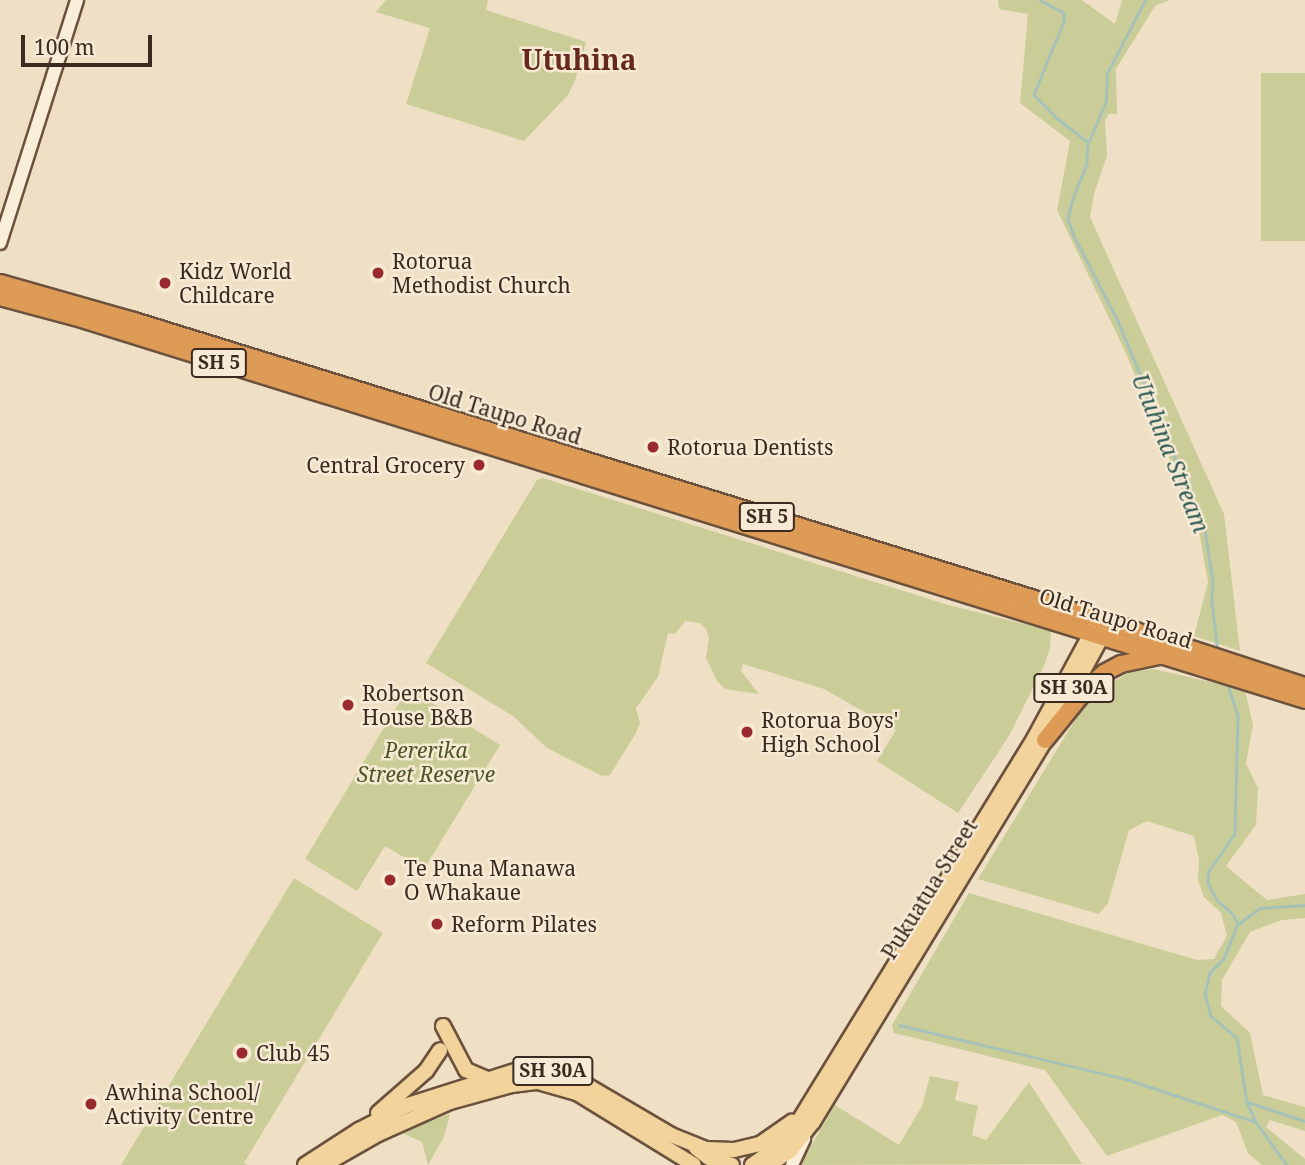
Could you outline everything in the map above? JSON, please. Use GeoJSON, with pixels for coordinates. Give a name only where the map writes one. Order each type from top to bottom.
{"type":"FeatureCollection","features":[{"type":"Feature","properties":{"kind":"highway","name":"Old Taupo Road"},"geometry":{"type":"LineString","coordinates":[[0,283],[134,320],[358,399],[799,545],[914,580],[1100,627],[1240,672],[1305,699]]}},
{"type":"Feature","properties":{"kind":"highway","name":"Old Taupo Road"},"geometry":{"type":"LineString","coordinates":[[0,297],[765,516],[998,589],[1166,654],[1213,663]]}},
{"type":"Feature","properties":{"kind":"highway"},"geometry":{"type":"LineString","coordinates":[[765,516],[770,525],[797,535],[799,545]]}},
{"type":"Feature","properties":{"kind":"highway"},"geometry":{"type":"LineString","coordinates":[[817,532],[818,542],[843,552],[852,561]]}},
{"type":"Feature","properties":{"kind":"highway","name":"Old Taupo Road"},"geometry":{"type":"LineString","coordinates":[[914,580],[933,579],[985,594],[993,594],[998,589]]}},
{"type":"Feature","properties":{"kind":"highway"},"geometry":{"type":"LineString","coordinates":[[1045,740],[1087,688],[1104,673],[1121,664],[1166,654]]}},
{"type":"Feature","properties":{"kind":"highway","name":"Old Taupo Road"},"geometry":{"type":"LineString","coordinates":[[1240,672],[1305,686]]}},
{"type":"Feature","properties":{"kind":"main road"},"geometry":{"type":"LineString","coordinates":[[0,243],[77,0]]}},
{"type":"Feature","properties":{"kind":"main road","name":"Pukuatua Street"},"geometry":{"type":"LineString","coordinates":[[769,1165],[790,1151],[806,1132],[1045,740],[1100,627]]}},
{"type":"Feature","properties":{"kind":"main road","name":"Pukuatua Street"},"geometry":{"type":"LineString","coordinates":[[811,1100],[1100,627]]}},
{"type":"Feature","properties":{"kind":"main road"},"geometry":{"type":"LineString","coordinates":[[443,1026],[466,1070],[485,1078]]}},
{"type":"Feature","properties":{"kind":"main road"},"geometry":{"type":"LineString","coordinates":[[359,1130],[425,1071],[440,1050]]}},
{"type":"Feature","properties":{"kind":"main road","name":"SH 30A"},"geometry":{"type":"LineString","coordinates":[[305,1165],[359,1130],[408,1105],[485,1078],[521,1069],[547,1070],[571,1076],[692,1145],[723,1150],[760,1144],[789,1125],[811,1100]]}},
{"type":"Feature","properties":{"kind":"main road","name":"SH 30A"},"geometry":{"type":"LineString","coordinates":[[324,1165],[378,1134],[450,1102],[512,1084],[538,1082],[577,1093],[694,1165]]}},
{"type":"Feature","properties":{"kind":"main road"},"geometry":{"type":"LineString","coordinates":[[752,1165],[786,1139],[811,1100]]}},
{"type":"Feature","properties":{"kind":"main road"},"geometry":{"type":"LineString","coordinates":[[792,1165],[806,1132]]}},
{"type":"Feature","properties":{"kind":"main road"},"geometry":{"type":"LineString","coordinates":[[692,1145],[709,1158],[732,1165]]}},
{"type":"Feature","properties":{"kind":"green space"},"geometry":{"type":"Polygon","coordinates":[[[386,0],[488,0],[486,10],[586,42],[575,81],[568,95],[524,141],[406,104],[430,28],[376,12],[386,0]]]}},
{"type":"Feature","properties":{"kind":"green space"},"geometry":{"type":"Polygon","coordinates":[[[998,0],[1082,0],[1115,24],[1122,0],[1170,0],[1155,6],[1116,69],[1117,114],[1109,114],[1105,121],[1107,156],[1094,194],[1090,217],[1224,514],[1240,651],[1194,636],[1208,582],[1199,531],[1125,351],[1057,210],[1070,141],[1020,103],[1028,14],[999,9],[998,0]]]}},
{"type":"Feature","properties":{"kind":"green space"},"geometry":{"type":"Polygon","coordinates":[[[1261,73],[1305,73],[1305,241],[1261,241],[1261,73]]]}},
{"type":"Feature","properties":{"kind":"green space"},"geometry":{"type":"Polygon","coordinates":[[[543,478],[945,604],[1051,631],[1050,649],[1044,666],[1009,736],[958,813],[877,761],[896,730],[824,689],[743,664],[741,671],[759,694],[725,689],[717,681],[706,658],[709,638],[706,629],[700,623],[685,621],[675,634],[668,633],[658,677],[636,708],[640,723],[636,733],[610,775],[602,776],[547,748],[513,716],[426,663],[537,480],[543,478]]]}},
{"type":"Feature","properties":{"kind":"green space"},"geometry":{"type":"Polygon","coordinates":[[[1154,669],[1245,690],[1253,725],[1246,764],[1258,788],[1256,825],[1226,866],[1267,900],[1305,894],[1305,918],[1282,920],[1250,932],[1222,980],[1221,1006],[1250,1033],[1263,1095],[1305,1107],[1305,1131],[1270,1120],[1266,1127],[1305,1159],[1305,1165],[1262,1165],[1248,1153],[1236,1122],[1222,1115],[1107,1156],[1045,1070],[894,1033],[892,1025],[969,893],[1197,960],[1214,959],[1227,936],[1221,913],[1204,897],[1198,881],[1199,860],[1194,836],[1147,821],[1129,830],[1108,903],[1099,914],[978,879],[1083,707],[1103,687],[1131,672],[1154,669]]]}},
{"type":"Feature","properties":{"kind":"green space","name":"Pererika Street Reserve"},"geometry":{"type":"Polygon","coordinates":[[[408,688],[500,745],[424,869],[385,846],[357,891],[305,859],[408,688]]]}},
{"type":"Feature","properties":{"kind":"green space"},"geometry":{"type":"Polygon","coordinates":[[[294,878],[383,933],[244,1163],[248,1165],[121,1165],[294,878]]]}},
{"type":"Feature","properties":{"kind":"green space"},"geometry":{"type":"Polygon","coordinates":[[[930,1076],[959,1082],[955,1100],[978,1106],[972,1135],[986,1140],[1029,1082],[1082,1164],[800,1165],[835,1105],[899,1145],[922,1106],[930,1076]]]}},
{"type":"Feature","properties":{"kind":"green space"},"geometry":{"type":"Polygon","coordinates":[[[450,1114],[444,1137],[428,1165],[422,1142],[400,1132],[450,1114]]]}},
{"type":"Feature","properties":{"kind":"waterway","name":"Utuhina Stream"},"geometry":{"type":"LineString","coordinates":[[1040,0],[1063,12],[1065,19],[1034,95],[1057,118],[1088,142],[1087,164],[1073,198],[1068,219],[1118,321],[1205,530],[1213,581],[1212,602],[1218,652]]}},
{"type":"Feature","properties":{"kind":"waterway"},"geometry":{"type":"LineString","coordinates":[[1089,141],[1106,101],[1107,73],[1145,0]]}},
{"type":"Feature","properties":{"kind":"waterway","name":"Utuhina Stream"},"geometry":{"type":"LineString","coordinates":[[1227,682],[1238,716],[1235,834],[1209,871],[1208,883],[1217,900],[1233,914],[1238,924],[1224,959],[1210,973],[1205,994],[1211,1016],[1237,1038],[1247,1102],[1256,1122],[1287,1165]]}},
{"type":"Feature","properties":{"kind":"waterway"},"geometry":{"type":"LineString","coordinates":[[1238,924],[1260,908],[1305,905]]}},
{"type":"Feature","properties":{"kind":"waterway"},"geometry":{"type":"LineString","coordinates":[[899,1025],[1126,1079],[1256,1122]]}},
{"type":"Feature","properties":{"kind":"waterway"},"geometry":{"type":"LineString","coordinates":[[1248,1102],[1305,1121]]}},
{"type":"Feature","properties":{"kind":"place","name":"Rotorua Methodist Church"},"geometry":{"type":"Point","coordinates":[378,273]}},
{"type":"Feature","properties":{"kind":"place","name":"Kidz World Childcare"},"geometry":{"type":"Point","coordinates":[165,283]}},
{"type":"Feature","properties":{"kind":"place","name":"Rotorua Dentists"},"geometry":{"type":"Point","coordinates":[653,447]}},
{"type":"Feature","properties":{"kind":"place","name":"Central Grocery"},"geometry":{"type":"Point","coordinates":[479,465]}},
{"type":"Feature","properties":{"kind":"place","name":"Robertson House B&B"},"geometry":{"type":"Point","coordinates":[348,705]}},
{"type":"Feature","properties":{"kind":"place","name":"Rotorua Boys' High School"},"geometry":{"type":"Point","coordinates":[747,732]}},
{"type":"Feature","properties":{"kind":"place","name":"Te Puna Manawa O Whakaue"},"geometry":{"type":"Point","coordinates":[390,880]}},
{"type":"Feature","properties":{"kind":"place","name":"Reform Pilates"},"geometry":{"type":"Point","coordinates":[437,924]}},
{"type":"Feature","properties":{"kind":"place","name":"Club 45"},"geometry":{"type":"Point","coordinates":[242,1053]}},
{"type":"Feature","properties":{"kind":"place","name":"Awhina School/ Activity Centre"},"geometry":{"type":"Point","coordinates":[91,1104]}},
{"type":"Feature","properties":{"kind":"district","name":"Utuhina"},"geometry":{"type":"Point","coordinates":[579,59]}}]}
